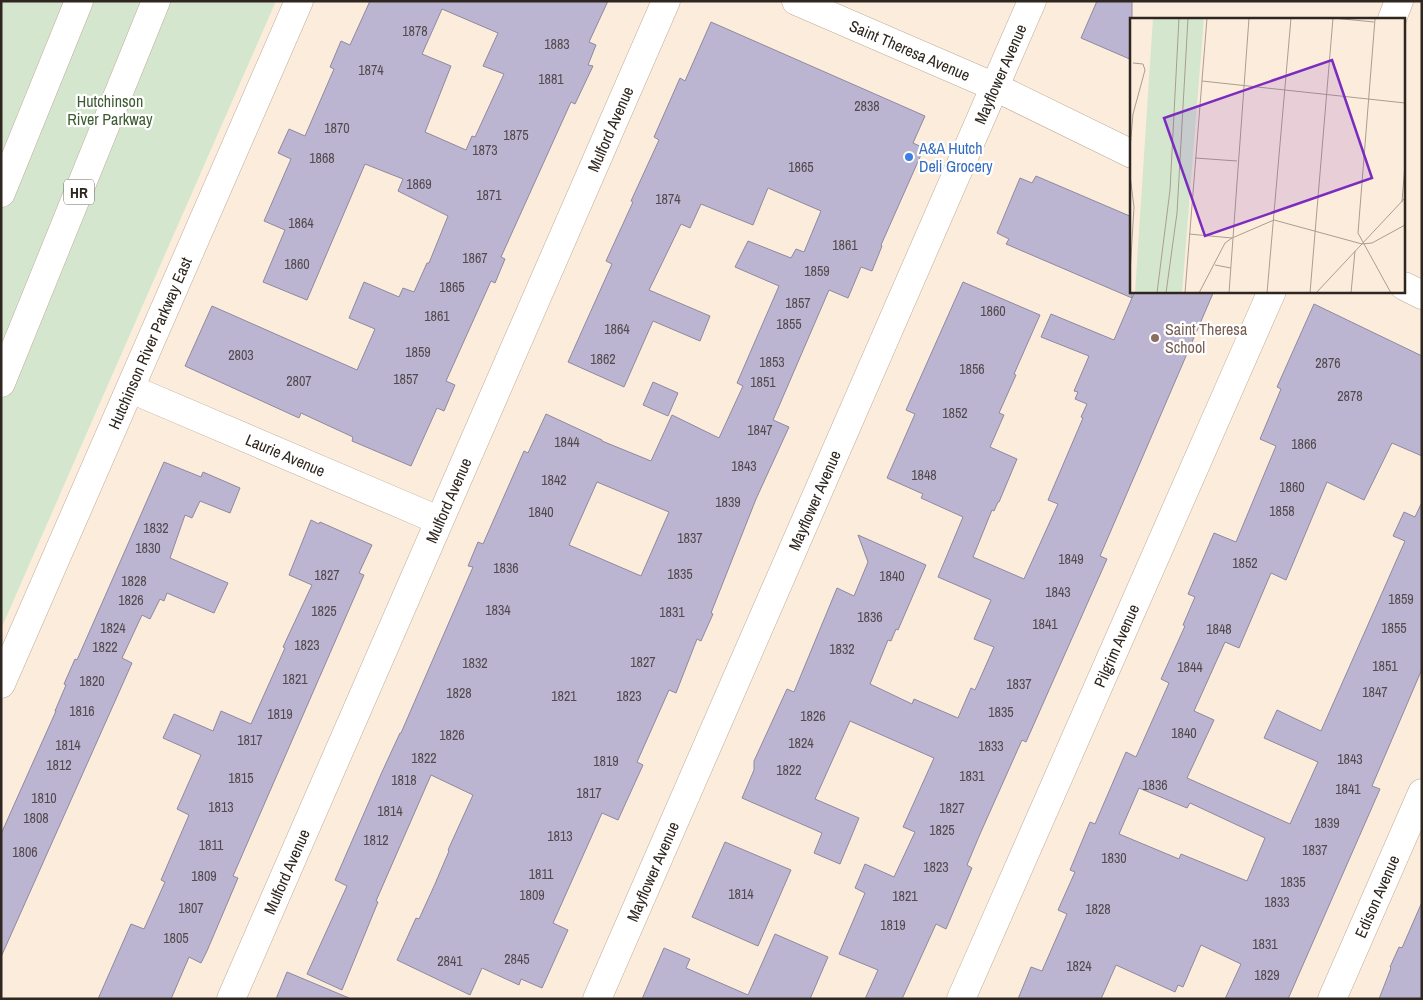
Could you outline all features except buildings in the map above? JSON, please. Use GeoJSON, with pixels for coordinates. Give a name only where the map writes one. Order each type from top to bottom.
{"type":"FeatureCollection","features":[{"type":"Feature","properties":{"kind":"main road"},"geometry":{"type":"LineString","coordinates":[[1,193],[79,1]]}},
{"type":"Feature","properties":{"kind":"main road","name":"HR"},"geometry":{"type":"LineString","coordinates":[[1,383],[156,1]]}},
{"type":"Feature","properties":{"kind":"main road","name":"Hutchinson River Parkway East"},"geometry":{"type":"LineString","coordinates":[[1,684],[299,1]]}},
{"type":"Feature","properties":{"kind":"main road","name":"Mulford Avenue"},"geometry":{"type":"LineString","coordinates":[[231,999],[438,520],[666,1]]}},
{"type":"Feature","properties":{"kind":"main road","name":"Saint Theresa Avenue"},"geometry":{"type":"LineString","coordinates":[[796,1],[995,88],[1130,153]]}},
{"type":"Feature","properties":{"kind":"main road","name":"Mayflower Avenue"},"geometry":{"type":"LineString","coordinates":[[597,999],[1032,1]]}},
{"type":"Feature","properties":{"kind":"main road"},"geometry":{"type":"LineString","coordinates":[[1392,18],[1399,1]]}},
{"type":"Feature","properties":{"kind":"main road"},"geometry":{"type":"LineString","coordinates":[[1406,287],[1422,295]]}},
{"type":"Feature","properties":{"kind":"main road","name":"Pilgrim Avenue"},"geometry":{"type":"LineString","coordinates":[[961,999],[1272,292]]}},
{"type":"Feature","properties":{"kind":"main road","name":"Laurie Avenue"},"geometry":{"type":"LineString","coordinates":[[131,389],[438,520]]}},
{"type":"Feature","properties":{"kind":"main road","name":"Edison Avenue"},"geometry":{"type":"LineString","coordinates":[[1332,999],[1422,792]]}},
{"type":"Feature","properties":{"kind":"green space","name":"Hutchinson River Parkway"},"geometry":{"type":"Polygon","coordinates":[[[1,1],[276,1],[1,629],[1,1]]]}},
{"type":"Feature","properties":{"kind":"place","name":"A&A Hutch Deli Grocery"},"geometry":{"type":"Point","coordinates":[909,157]}},
{"type":"Feature","properties":{"kind":"place","name":"Saint Theresa School"},"geometry":{"type":"Point","coordinates":[1155,338]}}]}
